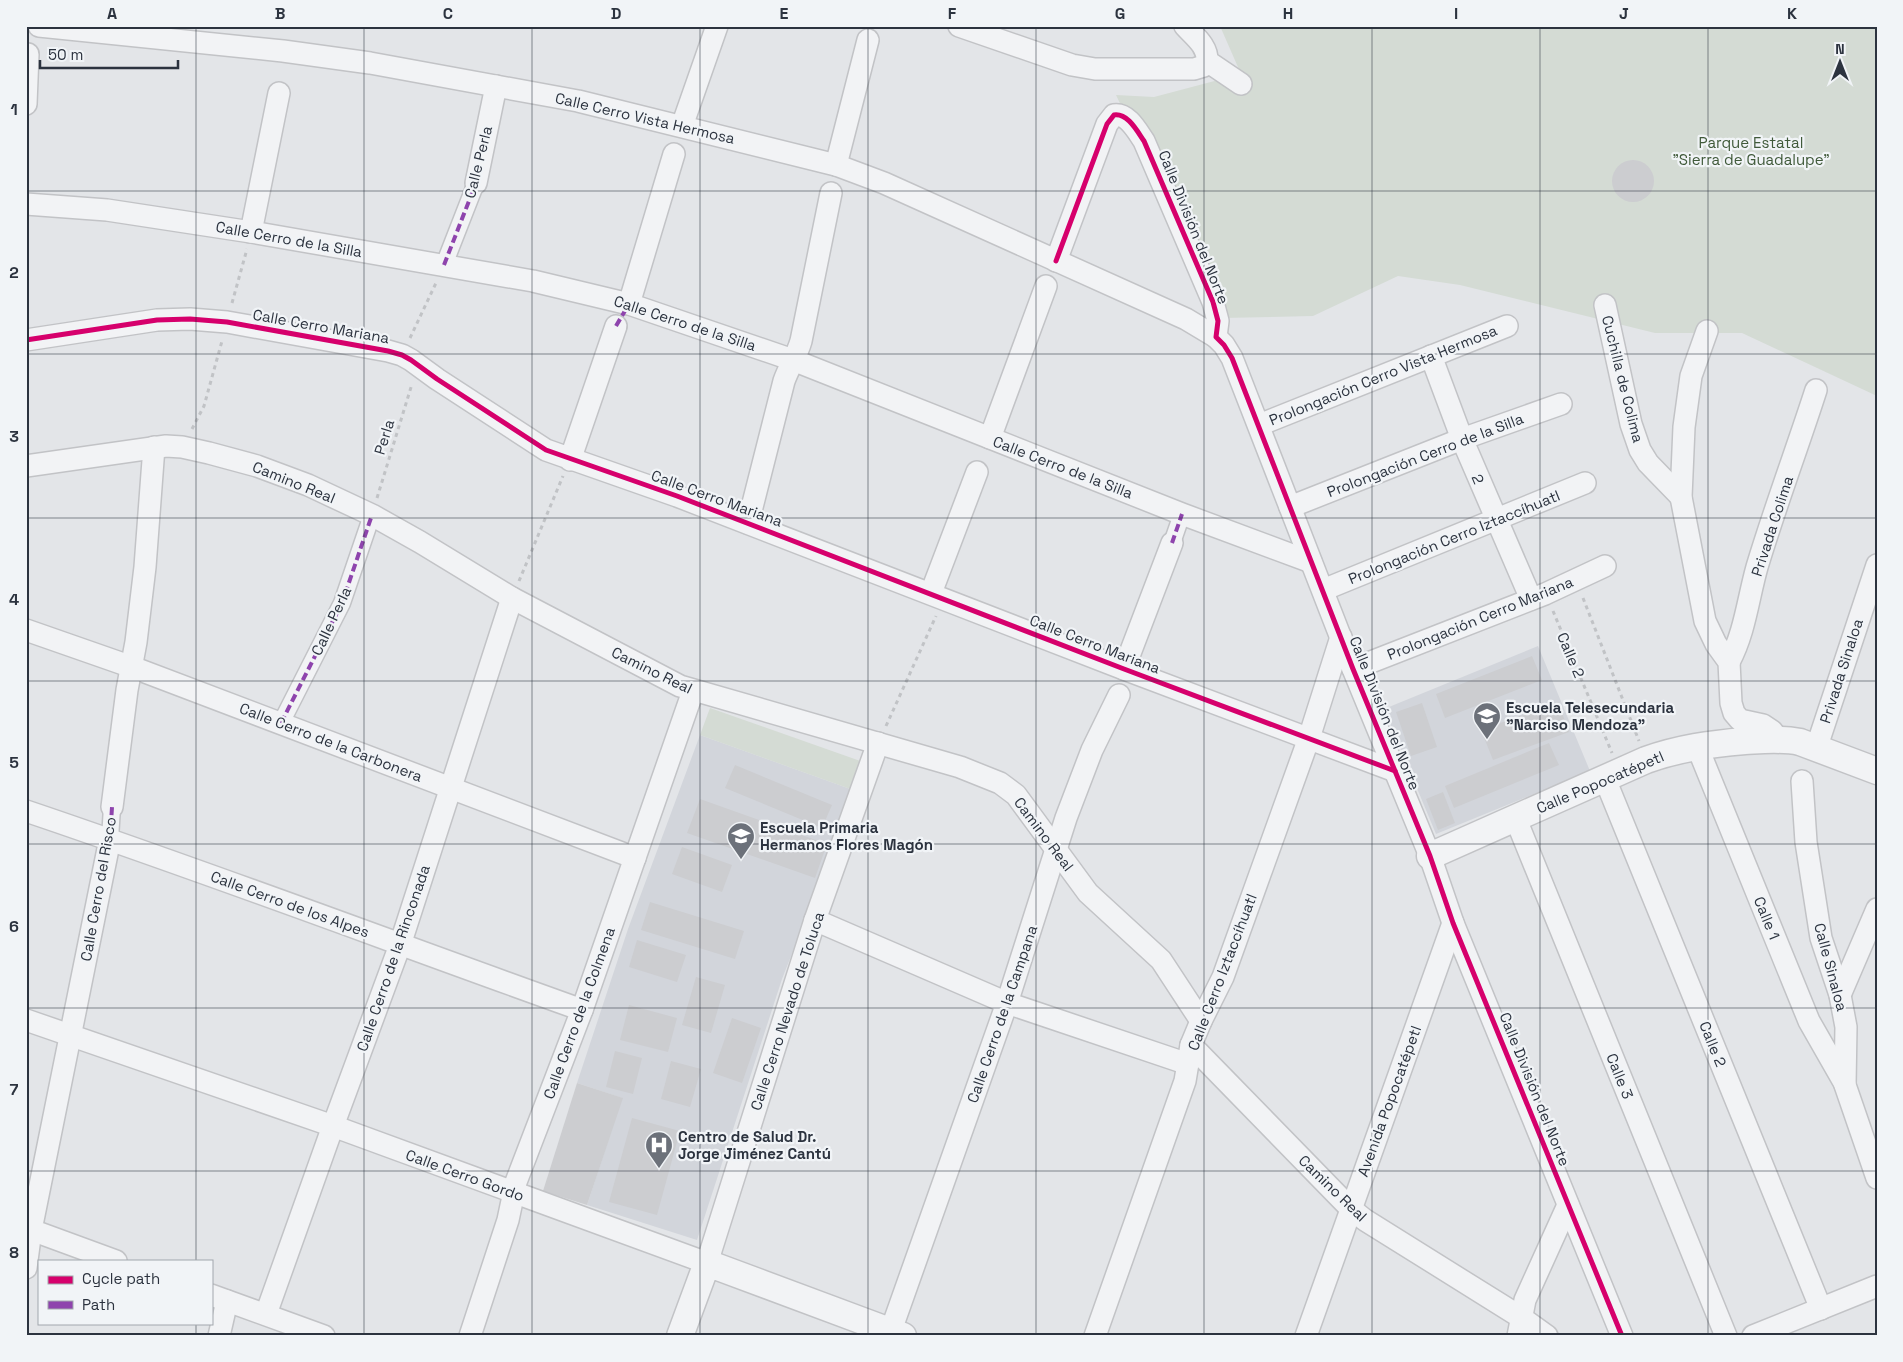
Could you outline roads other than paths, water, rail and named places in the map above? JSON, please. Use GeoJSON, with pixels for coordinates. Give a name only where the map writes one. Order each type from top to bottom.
{"type":"FeatureCollection","features":[{"type":"Feature","properties":{"kind":"street","name":"Calle Cerro Vista Hermosa"},"geometry":{"type":"LineString","coordinates":[[39,26],[284,51],[370,63],[578,100],[836,165],[884,183],[1186,319],[1216,337]]}},
{"type":"Feature","properties":{"kind":"street"},"geometry":{"type":"LineString","coordinates":[[682,126],[717,26]]}},
{"type":"Feature","properties":{"kind":"street"},"geometry":{"type":"LineString","coordinates":[[959,26],[1072,65],[1095,69],[1194,69],[1204,66],[1207,57],[1202,44],[1185,26]]}},
{"type":"Feature","properties":{"kind":"street"},"geometry":{"type":"LineString","coordinates":[[836,165],[868,40]]}},
{"type":"Feature","properties":{"kind":"street"},"geometry":{"type":"LineString","coordinates":[[26,104],[28,54]]}},
{"type":"Feature","properties":{"kind":"street"},"geometry":{"type":"LineString","coordinates":[[1207,61],[1241,84]]}},
{"type":"Feature","properties":{"kind":"street","name":"Calle Perla"},"geometry":{"type":"LineString","coordinates":[[444,265],[476,183],[496,86]]}},
{"type":"Feature","properties":{"kind":"street"},"geometry":{"type":"LineString","coordinates":[[251,232],[278,93]]}},
{"type":"Feature","properties":{"kind":"street","name":"Calle División del Norte"},"geometry":{"type":"LineString","coordinates":[[1056,261],[1108,124],[1114,115],[1122,115],[1131,123],[1144,141],[1213,302],[1218,321],[1216,337],[1224,345],[1232,358],[1353,669],[1430,856],[1454,923],[1622,1336]]}},
{"type":"Feature","properties":{"kind":"street"},"geometry":{"type":"LineString","coordinates":[[570,460],[616,326],[629,304],[674,154]]}},
{"type":"Feature","properties":{"kind":"street"},"geometry":{"type":"LineString","coordinates":[[748,523],[784,381],[798,353],[831,193]]}},
{"type":"Feature","properties":{"kind":"street","name":"Calle Cerro de la Silla"},"geometry":{"type":"LineString","coordinates":[[26,204],[107,210],[251,232],[533,281],[629,304],[793,360],[1182,514],[1311,562]]}},
{"type":"Feature","properties":{"kind":"street"},"geometry":{"type":"LineString","coordinates":[[990,438],[1046,286]]}},
{"type":"Feature","properties":{"kind":"street","name":"Cuchilla de Colima"},"geometry":{"type":"LineString","coordinates":[[1605,305],[1631,424],[1640,450],[1648,463],[1681,497]]}},
{"type":"Feature","properties":{"kind":"street","name":"Calle Cerro Mariana"},"geometry":{"type":"LineString","coordinates":[[26,340],[157,320],[190,319],[227,322],[410,360],[546,450],[677,496],[1124,669],[1395,771]]}},
{"type":"Feature","properties":{"kind":"street","name":"Prolongación Cerro Vista Hermosa"},"geometry":{"type":"LineString","coordinates":[[1259,425],[1507,326]]}},
{"type":"Feature","properties":{"kind":"street"},"geometry":{"type":"LineString","coordinates":[[1707,331],[1691,376],[1684,426],[1681,497],[1705,621],[1716,644],[1729,662],[1731,703],[1736,717],[1740,720],[1762,725],[1772,731],[1778,740]]}},
{"type":"Feature","properties":{"kind":"street","name":"2"},"geometry":{"type":"LineString","coordinates":[[1431,356],[1462,439],[1496,520],[1538,596]]}},
{"type":"Feature","properties":{"kind":"street","name":"Privada Colima"},"geometry":{"type":"LineString","coordinates":[[1729,662],[1743,630],[1757,568],[1816,390]]}},
{"type":"Feature","properties":{"kind":"street","name":"Prolongación Cerro de la Silla"},"geometry":{"type":"LineString","coordinates":[[1290,507],[1462,439],[1561,404]]}},
{"type":"Feature","properties":{"kind":"street","name":"Camino Real"},"geometry":{"type":"LineString","coordinates":[[26,466],[154,447],[182,447],[257,466],[308,485],[372,515],[512,598],[662,677],[694,690],[878,743],[960,768],[1000,783],[1016,795],[1030,811],[1055,850],[1088,893],[1161,960],[1201,1020]]}},
{"type":"Feature","properties":{"kind":"street","name":"Calle Cerro del Risco"},"geometry":{"type":"LineString","coordinates":[[26,1268],[29,1229],[110,839],[112,807],[145,567],[154,447]]}},
{"type":"Feature","properties":{"kind":"street"},"geometry":{"type":"LineString","coordinates":[[931,593],[977,472]]}},
{"type":"Feature","properties":{"kind":"street","name":"Prolongación Cerro Iztaccíhuatl"},"geometry":{"type":"LineString","coordinates":[[1323,590],[1585,483]]}},
{"type":"Feature","properties":{"kind":"street"},"geometry":{"type":"LineString","coordinates":[[1124,669],[1182,514]]}},
{"type":"Feature","properties":{"kind":"street","name":"Calle Perla"},"geometry":{"type":"LineString","coordinates":[[281,723],[342,603],[372,515]]}},
{"type":"Feature","properties":{"kind":"street","name":"Privada Sinaloa"},"geometry":{"type":"LineString","coordinates":[[1816,749],[1877,565]]}},
{"type":"Feature","properties":{"kind":"street","name":"Prolongación Cerro Mariana"},"geometry":{"type":"LineString","coordinates":[[1353,669],[1538,596],[1605,566]]}},
{"type":"Feature","properties":{"kind":"street","name":"Calle Cerro de la Rinconada"},"geometry":{"type":"LineString","coordinates":[[266,1314],[400,945],[512,598]]}},
{"type":"Feature","properties":{"kind":"street","name":"Calle Cerro de la Carbonera"},"geometry":{"type":"LineString","coordinates":[[26,630],[132,667],[635,858]]}},
{"type":"Feature","properties":{"kind":"street","name":"Calle Cerro Iztaccíhuatl"},"geometry":{"type":"LineString","coordinates":[[1095,1336],[1185,1081],[1190,1054],[1201,1020],[1223,977],[1309,738],[1341,637]]}},
{"type":"Feature","properties":{"kind":"street","name":"Calle Cerro de la Colmena"},"geometry":{"type":"LineString","coordinates":[[470,1336],[508,1220],[521,1169],[582,1010],[694,690]]}},
{"type":"Feature","properties":{"kind":"street","name":"Calle Cerro de la Campana"},"geometry":{"type":"LineString","coordinates":[[894,1334],[1007,1003],[1055,850],[1092,750],[1119,695]]}},
{"type":"Feature","properties":{"kind":"street","name":"Calle Popocatépetl"},"geometry":{"type":"LineString","coordinates":[[1430,856],[1646,760],[1674,750],[1697,746],[1778,740],[1800,742],[1877,772]]}},
{"type":"Feature","properties":{"kind":"street","name":"Calle Cerro Nevado de Toluca"},"geometry":{"type":"LineString","coordinates":[[680,1336],[707,1263],[815,920],[878,743]]}},
{"type":"Feature","properties":{"kind":"street","name":"Calle 1"},"geometry":{"type":"LineString","coordinates":[[1697,746],[1809,1021],[1845,1085]]}},
{"type":"Feature","properties":{"kind":"street","name":"Calle 2"},"geometry":{"type":"LineString","coordinates":[[1612,775],[1821,1308]]}},
{"type":"Feature","properties":{"kind":"street","name":"Calle Sinaloa"},"geometry":{"type":"LineString","coordinates":[[1802,781],[1806,842],[1821,938],[1840,995],[1846,1027],[1845,1085],[1877,1178]]}},
{"type":"Feature","properties":{"kind":"street","name":"Calle Cerro de los Alpes"},"geometry":{"type":"LineString","coordinates":[[26,811],[248,888],[582,1010]]}},
{"type":"Feature","properties":{"kind":"street","name":"Calle 3"},"geometry":{"type":"LineString","coordinates":[[1515,817],[1726,1336]]}},
{"type":"Feature","properties":{"kind":"street"},"geometry":{"type":"LineString","coordinates":[[1840,995],[1877,909]]}},
{"type":"Feature","properties":{"kind":"street"},"geometry":{"type":"LineString","coordinates":[[815,920],[1007,1003],[1190,1054]]}},
{"type":"Feature","properties":{"kind":"street","name":"Avenida Popocatépetl"},"geometry":{"type":"LineString","coordinates":[[1306,1336],[1350,1208],[1454,923]]}},
{"type":"Feature","properties":{"kind":"street","name":"Calle Cerro Gordo"},"geometry":{"type":"LineString","coordinates":[[26,1020],[333,1126],[514,1194],[707,1263],[894,1334]]}},
{"type":"Feature","properties":{"kind":"street","name":"Camino Real"},"geometry":{"type":"LineString","coordinates":[[1190,1054],[1350,1208],[1365,1220],[1520,1327],[1547,1336]]}},
{"type":"Feature","properties":{"kind":"street"},"geometry":{"type":"LineString","coordinates":[[1520,1327],[1525,1300],[1568,1204]]}},
{"type":"Feature","properties":{"kind":"street"},"geometry":{"type":"LineString","coordinates":[[29,1229],[113,1260]]}},
{"type":"Feature","properties":{"kind":"street"},"geometry":{"type":"LineString","coordinates":[[1753,1336],[1877,1286]]}},
{"type":"Feature","properties":{"kind":"street"},"geometry":{"type":"LineString","coordinates":[[219,1336],[219,1298],[324,1336]]}},
{"type":"Feature","properties":{"kind":"place","name":"Escuela Telesecundaria \"Narciso Mendoza\""},"geometry":{"type":"Point","coordinates":[1487,740]}},
{"type":"Feature","properties":{"kind":"place","name":"Escuela Primaria Hermanos Flores Magón"},"geometry":{"type":"Point","coordinates":[741,860]}},
{"type":"Feature","properties":{"kind":"place","name":"Centro de Salud Dr. Jorge Jiménez Cantú"},"geometry":{"type":"Point","coordinates":[659,1169]}},
{"type":"Feature","properties":{"kind":"park label","name":"Parque Estatal \"Sierra de Guadalupe\""},"geometry":{"type":"Point","coordinates":[1751,150]}}]}
